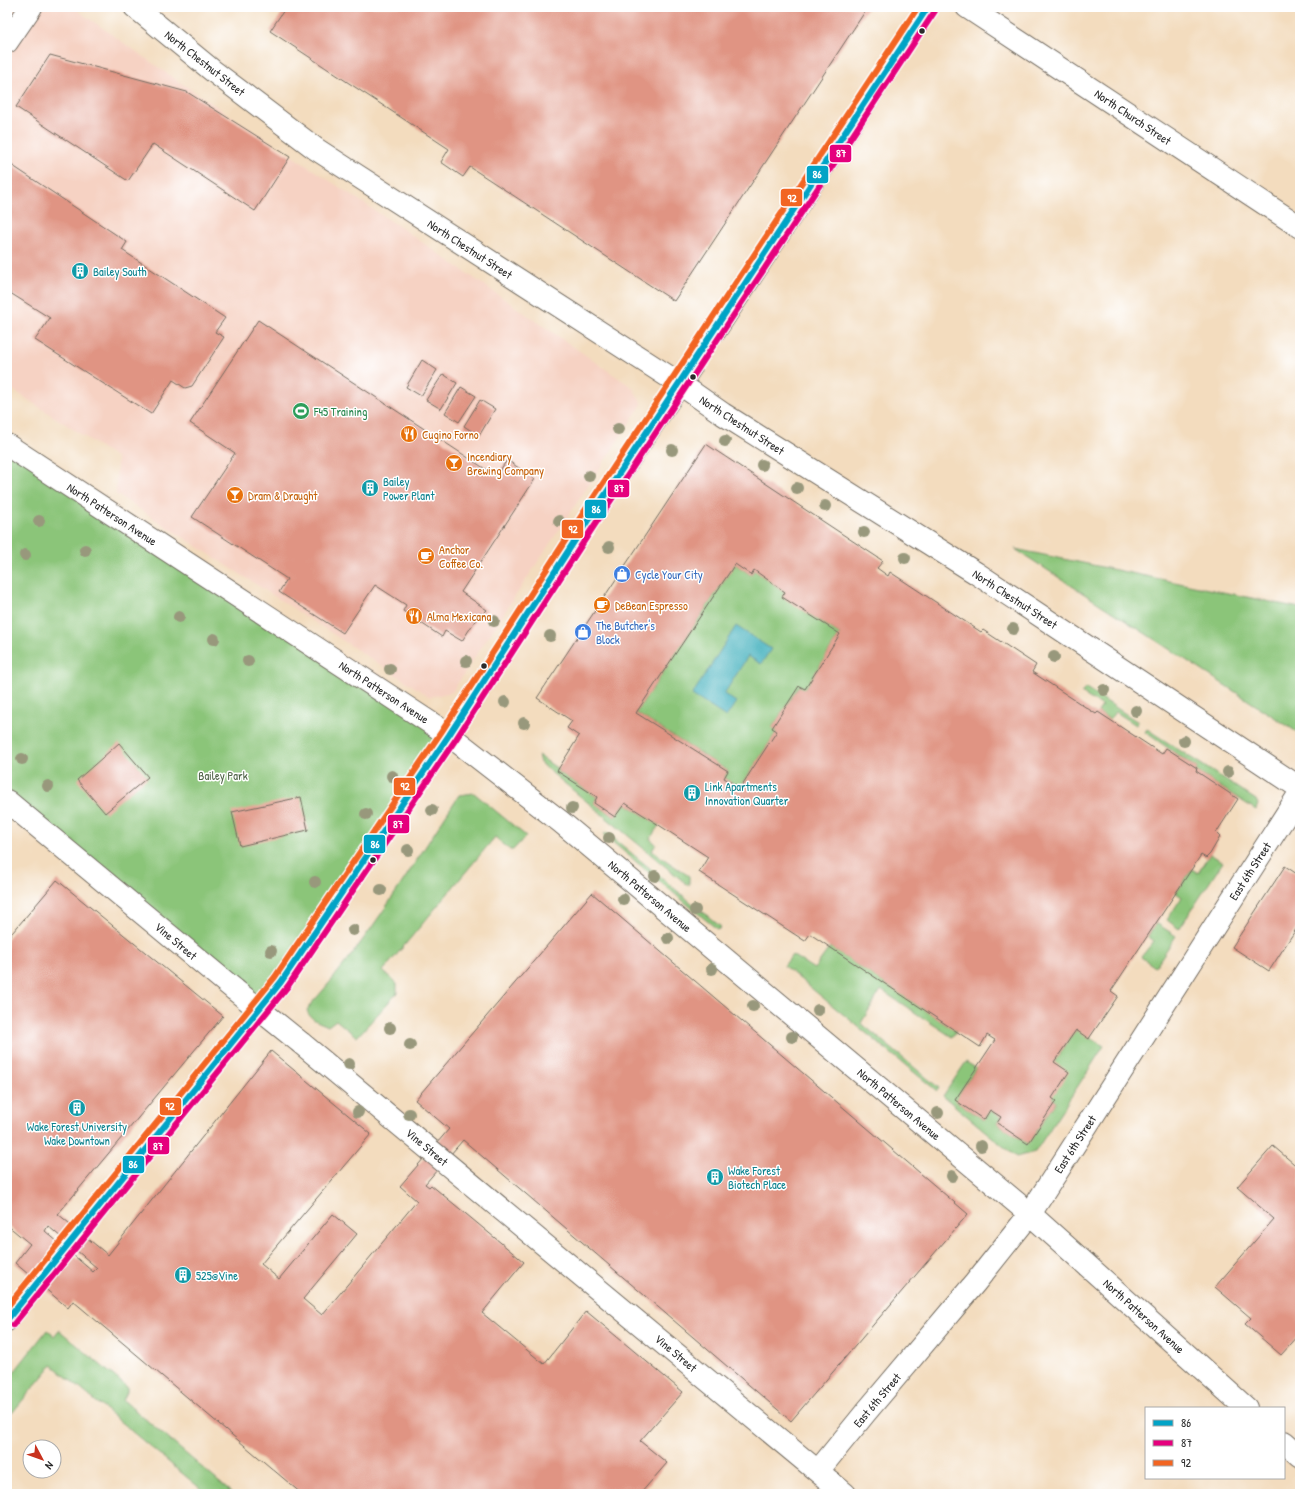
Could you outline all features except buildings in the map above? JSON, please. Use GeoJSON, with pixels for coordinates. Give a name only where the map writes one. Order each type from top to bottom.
{"type":"FeatureCollection","features":[{"type":"Feature","properties":{"kind":"street"},"geometry":{"type":"LineString","coordinates":[[7,42],[31,7]]}},
{"type":"Feature","properties":{"kind":"street","name":"North Chestnut Street"},"geometry":{"type":"LineString","coordinates":[[135,7],[316,148],[685,376],[730,418],[976,573],[1300,788]]}},
{"type":"Feature","properties":{"kind":"street"},"geometry":{"type":"LineString","coordinates":[[715,331],[928,7]]}},
{"type":"Feature","properties":{"kind":"street","name":"North Church Street"},"geometry":{"type":"LineString","coordinates":[[967,7],[1300,227]]}},
{"type":"Feature","properties":{"kind":"street"},"geometry":{"type":"LineString","coordinates":[[7,1320],[281,982],[449,735],[583,528],[685,376]]}},
{"type":"Feature","properties":{"kind":"street","name":"North Patterson Avenue"},"geometry":{"type":"LineString","coordinates":[[7,445],[449,735],[561,822],[1030,1214],[1245,1407]]}},
{"type":"Feature","properties":{"kind":"street","name":"East 6th Street"},"geometry":{"type":"LineString","coordinates":[[818,1471],[975,1283],[1030,1214],[1300,793]]}},
{"type":"Feature","properties":{"kind":"street","name":"Vine Street"},"geometry":{"type":"LineString","coordinates":[[7,801],[845,1494]]}},
{"type":"Feature","properties":{"kind":"street"},"geometry":{"type":"LineString","coordinates":[[1285,1443],[1300,1456]]}},
{"type":"Feature","properties":{"kind":"shaded area"},"geometry":{"type":"Polygon","coordinates":[[[7,7],[74,8],[178,81],[403,229],[633,388],[642,404],[452,692],[430,697],[116,494],[117,458],[7,386],[7,7]]]}},
{"type":"Feature","properties":{"kind":"green space","name":"Bailey Park"},"geometry":{"type":"Polygon","coordinates":[[[7,445],[449,735],[259,1009],[7,801],[7,445]]]}},
{"type":"Feature","properties":{"kind":"green space"},"geometry":{"type":"Polygon","coordinates":[[[1015,549],[1300,608],[1300,734],[1015,549]]]}},
{"type":"Feature","properties":{"kind":"green space"},"geometry":{"type":"Polygon","coordinates":[[[735,564],[751,575],[754,570],[785,592],[783,597],[840,634],[805,689],[799,686],[772,728],[777,731],[740,788],[724,778],[728,771],[636,713],[735,564]]]}},
{"type":"Feature","properties":{"kind":"green space"},"geometry":{"type":"Polygon","coordinates":[[[1086,688],[1138,722],[1136,725],[1116,712],[1109,719],[1098,712],[1102,706],[1081,693],[1086,688]]]}},
{"type":"Feature","properties":{"kind":"green space"},"geometry":{"type":"Polygon","coordinates":[[[1147,729],[1256,800],[1258,804],[1256,810],[1196,771],[1197,768],[1145,732],[1147,729]]]}},
{"type":"Feature","properties":{"kind":"green space"},"geometry":{"type":"Polygon","coordinates":[[[538,755],[558,769],[557,771],[597,797],[594,803],[615,817],[625,803],[659,825],[650,839],[656,844],[652,851],[689,876],[689,886],[540,763],[538,755]]]}},
{"type":"Feature","properties":{"kind":"green space"},"geometry":{"type":"Polygon","coordinates":[[[474,793],[526,836],[513,850],[510,850],[495,837],[383,971],[397,984],[397,993],[357,1037],[336,1020],[328,1026],[312,1018],[307,1010],[332,980],[371,928],[459,795],[474,793]]]}},
{"type":"Feature","properties":{"kind":"green space"},"geometry":{"type":"Polygon","coordinates":[[[606,832],[721,927],[718,930],[604,835],[606,832]]]}},
{"type":"Feature","properties":{"kind":"green space"},"geometry":{"type":"Polygon","coordinates":[[[1210,854],[1223,862],[1179,929],[1167,920],[1182,897],[1176,893],[1192,869],[1198,873],[1210,854]]]}},
{"type":"Feature","properties":{"kind":"green space"},"geometry":{"type":"Polygon","coordinates":[[[1156,923],[1176,936],[1155,967],[1141,957],[1154,941],[1148,936],[1156,923]]]}},
{"type":"Feature","properties":{"kind":"green space"},"geometry":{"type":"Polygon","coordinates":[[[830,947],[956,1031],[952,1037],[881,990],[861,1023],[939,1088],[937,1091],[784,966],[792,955],[814,969],[830,947]]]}},
{"type":"Feature","properties":{"kind":"green space"},"geometry":{"type":"Polygon","coordinates":[[[1076,1030],[1104,1046],[1035,1152],[1016,1157],[943,1096],[966,1062],[976,1068],[955,1100],[984,1120],[990,1110],[1001,1117],[997,1123],[1028,1144],[1056,1101],[1052,1098],[1054,1062],[1076,1030]]]}},
{"type":"Feature","properties":{"kind":"green space"},"geometry":{"type":"Polygon","coordinates":[[[47,1330],[54,1336],[59,1330],[127,1387],[127,1392],[123,1400],[233,1494],[207,1494],[52,1365],[12,1413],[7,1409],[7,1381],[47,1330]]]}},
{"type":"Feature","properties":{"kind":"water"},"geometry":{"type":"Polygon","coordinates":[[[736,626],[771,649],[761,664],[748,656],[724,694],[736,702],[726,717],[692,695],[736,626]]]}},
{"type":"Feature","properties":{"kind":"tunnel"},"geometry":{"type":"LineString","coordinates":[[691,367],[715,331]]}},
{"type":"Feature","properties":{"kind":"transit line","name":"92"},"geometry":{"type":"LineString","coordinates":[[7,1307],[275,977],[442,731],[576,524],[918,7]]}},
{"type":"Feature","properties":{"kind":"transit line","name":"86"},"geometry":{"type":"LineString","coordinates":[[7,1320],[281,982],[449,735],[583,528],[928,7]]}},
{"type":"Feature","properties":{"kind":"transit line","name":"87"},"geometry":{"type":"LineString","coordinates":[[13,1325],[288,986],[456,739],[590,532],[935,11]]}},
{"type":"Feature","properties":{"kind":"place","name":"Bailey South"},"geometry":{"type":"Point","coordinates":[80,271]}},
{"type":"Feature","properties":{"kind":"place","name":"F45 Training"},"geometry":{"type":"Point","coordinates":[301,411]}},
{"type":"Feature","properties":{"kind":"place","name":"Cugino Forno"},"geometry":{"type":"Point","coordinates":[409,434]}},
{"type":"Feature","properties":{"kind":"place","name":"Incendiary Brewing Company"},"geometry":{"type":"Point","coordinates":[454,463]}},
{"type":"Feature","properties":{"kind":"place","name":"Bailey Power Plant"},"geometry":{"type":"Point","coordinates":[370,488]}},
{"type":"Feature","properties":{"kind":"place","name":"Dram & Draught"},"geometry":{"type":"Point","coordinates":[235,495]}},
{"type":"Feature","properties":{"kind":"place","name":"Anchor Coffee Co."},"geometry":{"type":"Point","coordinates":[426,556]}},
{"type":"Feature","properties":{"kind":"place","name":"Cycle Your City"},"geometry":{"type":"Point","coordinates":[622,574]}},
{"type":"Feature","properties":{"kind":"place","name":"DeBean Espresso"},"geometry":{"type":"Point","coordinates":[602,605]}},
{"type":"Feature","properties":{"kind":"place","name":"Alma Mexicana"},"geometry":{"type":"Point","coordinates":[414,616]}},
{"type":"Feature","properties":{"kind":"place","name":"The Butcher's Block"},"geometry":{"type":"Point","coordinates":[583,632]}},
{"type":"Feature","properties":{"kind":"place","name":"Link Apartments Innovation Quarter"},"geometry":{"type":"Point","coordinates":[692,793]}},
{"type":"Feature","properties":{"kind":"place","name":"Wake Forest University Wake Downtown"},"geometry":{"type":"Point","coordinates":[77,1108]}},
{"type":"Feature","properties":{"kind":"place","name":"Wake Forest Biotech Place"},"geometry":{"type":"Point","coordinates":[715,1177]}},
{"type":"Feature","properties":{"kind":"place","name":"525@Vine"},"geometry":{"type":"Point","coordinates":[183,1275]}}]}
